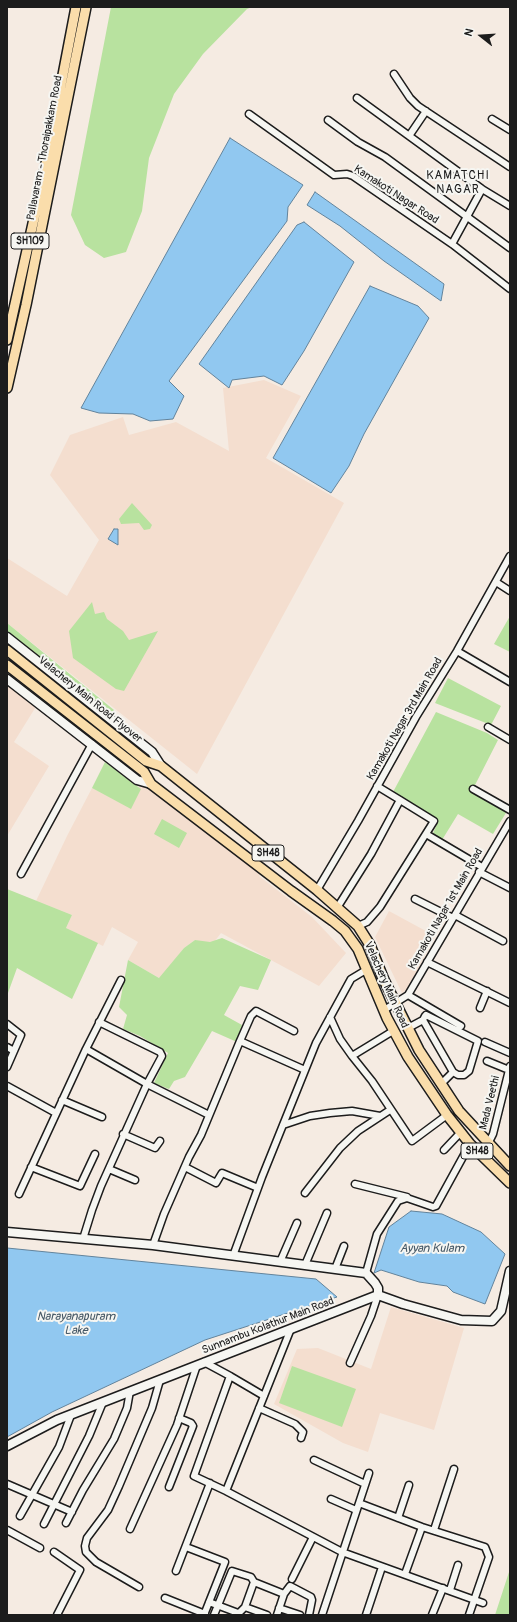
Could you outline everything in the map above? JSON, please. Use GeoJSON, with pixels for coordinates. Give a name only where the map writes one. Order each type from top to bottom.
{"type":"FeatureCollection","features":[{"type":"Feature","properties":{"kind":"main road","name":"Pallavaram - Thoraipakkam Road"},"geometry":{"type":"LineString","coordinates":[[62,105],[76,7]]}},
{"type":"Feature","properties":{"kind":"main road","name":"Pallavaram - Thoraipakkam Road"},"geometry":{"type":"LineString","coordinates":[[7,340],[45,189],[62,105],[86,7]]}},
{"type":"Feature","properties":{"kind":"main road","name":"Pallavaram - Thoraipakkam Road"},"geometry":{"type":"LineString","coordinates":[[7,388],[28,295],[45,189]]}},
{"type":"Feature","properties":{"kind":"main road","name":"Velachery Main Road Flyover"},"geometry":{"type":"LineString","coordinates":[[7,650],[123,741],[146,761],[161,766]]}},
{"type":"Feature","properties":{"kind":"main road","name":"Velachery Main Road Flyover"},"geometry":{"type":"LineString","coordinates":[[7,665],[144,772],[151,784]]}},
{"type":"Feature","properties":{"kind":"main road","name":"Velachery Main Road"},"geometry":{"type":"LineString","coordinates":[[161,766],[309,884],[358,926],[370,944],[395,1003],[419,1050],[459,1111],[510,1166]]}},
{"type":"Feature","properties":{"kind":"main road","name":"Velachery Main Road"},"geometry":{"type":"LineString","coordinates":[[151,784],[345,931],[358,949],[393,1031],[408,1057],[447,1115],[470,1144],[510,1183]]}},
{"type":"Feature","properties":{"kind":"main road"},"geometry":{"type":"LineString","coordinates":[[300,897],[309,884]]}},
{"type":"Feature","properties":{"kind":"street"},"geometry":{"type":"LineString","coordinates":[[394,74],[410,98],[426,111],[510,168]]}},
{"type":"Feature","properties":{"kind":"street"},"geometry":{"type":"LineString","coordinates":[[357,98],[482,189],[510,206]]}},
{"type":"Feature","properties":{"kind":"street"},"geometry":{"type":"LineString","coordinates":[[409,136],[416,123],[426,111]]}},
{"type":"Feature","properties":{"kind":"street","name":"Kamakoti Nagar Road"},"geometry":{"type":"LineString","coordinates":[[248,114],[334,175],[346,174],[353,176],[452,244],[510,289]]}},
{"type":"Feature","properties":{"kind":"street"},"geometry":{"type":"LineString","coordinates":[[492,119],[510,130]]}},
{"type":"Feature","properties":{"kind":"street","name":"Kamakoti Nagar Road"},"geometry":{"type":"LineString","coordinates":[[328,120],[358,142],[386,157],[510,248]]}},
{"type":"Feature","properties":{"kind":"street"},"geometry":{"type":"LineString","coordinates":[[452,244],[482,189]]}},
{"type":"Feature","properties":{"kind":"street","name":"Kamakoti Nagar 3rd Main Road"},"geometry":{"type":"LineString","coordinates":[[316,890],[416,717],[457,651],[510,556]]}},
{"type":"Feature","properties":{"kind":"street"},"geometry":{"type":"LineString","coordinates":[[496,582],[510,591]]}},
{"type":"Feature","properties":{"kind":"street"},"geometry":{"type":"LineString","coordinates":[[7,637],[152,752],[161,766]]}},
{"type":"Feature","properties":{"kind":"street"},"geometry":{"type":"LineString","coordinates":[[457,651],[510,682]]}},
{"type":"Feature","properties":{"kind":"street"},"geometry":{"type":"LineString","coordinates":[[7,679],[137,780],[151,784]]}},
{"type":"Feature","properties":{"kind":"street"},"geometry":{"type":"LineString","coordinates":[[488,727],[510,740]]}},
{"type":"Feature","properties":{"kind":"street"},"geometry":{"type":"LineString","coordinates":[[21,874],[92,744]]}},
{"type":"Feature","properties":{"kind":"street"},"geometry":{"type":"LineString","coordinates":[[358,926],[367,922],[380,907],[434,821],[377,786]]}},
{"type":"Feature","properties":{"kind":"street"},"geometry":{"type":"LineString","coordinates":[[473,789],[510,810]]}},
{"type":"Feature","properties":{"kind":"street"},"geometry":{"type":"LineString","coordinates":[[337,908],[372,854],[400,800]]}},
{"type":"Feature","properties":{"kind":"street","name":"Kamakoti Nagar 1st Main Road"},"geometry":{"type":"LineString","coordinates":[[384,1010],[408,995],[454,917],[480,869],[510,820]]}},
{"type":"Feature","properties":{"kind":"street"},"geometry":{"type":"LineString","coordinates":[[426,834],[510,888]]}},
{"type":"Feature","properties":{"kind":"street"},"geometry":{"type":"LineString","coordinates":[[415,899],[503,941]]}},
{"type":"Feature","properties":{"kind":"street"},"geometry":{"type":"LineString","coordinates":[[427,962],[510,1003]]}},
{"type":"Feature","properties":{"kind":"street"},"geometry":{"type":"LineString","coordinates":[[233,1256],[258,1188],[316,1043],[351,979],[366,970]]}},
{"type":"Feature","properties":{"kind":"street"},"geometry":{"type":"LineString","coordinates":[[19,1194],[86,1049],[121,980]]}},
{"type":"Feature","properties":{"kind":"street"},"geometry":{"type":"LineString","coordinates":[[480,1008],[487,992]]}},
{"type":"Feature","properties":{"kind":"street"},"geometry":{"type":"LineString","coordinates":[[408,995],[461,1026]]}},
{"type":"Feature","properties":{"kind":"street"},"geometry":{"type":"LineString","coordinates":[[408,1028],[424,1017],[430,1008]]}},
{"type":"Feature","properties":{"kind":"street"},"geometry":{"type":"LineString","coordinates":[[153,1245],[164,1214],[209,1115],[251,1016],[256,1011],[294,1031]]}},
{"type":"Feature","properties":{"kind":"street"},"geometry":{"type":"LineString","coordinates":[[330,1017],[340,1039],[372,1081],[412,1141],[447,1115]]}},
{"type":"Feature","properties":{"kind":"street"},"geometry":{"type":"LineString","coordinates":[[424,1017],[478,1042],[469,1071],[464,1075],[458,1075],[453,1072],[424,1017]]}},
{"type":"Feature","properties":{"kind":"street"},"geometry":{"type":"LineString","coordinates":[[83,1239],[92,1210],[109,1169],[162,1054],[99,1022]]}},
{"type":"Feature","properties":{"kind":"street"},"geometry":{"type":"LineString","coordinates":[[7,1024],[21,1035],[7,1067]]}},
{"type":"Feature","properties":{"kind":"street"},"geometry":{"type":"LineString","coordinates":[[352,1056],[393,1031]]}},
{"type":"Feature","properties":{"kind":"street"},"geometry":{"type":"LineString","coordinates":[[240,1041],[305,1070]]}},
{"type":"Feature","properties":{"kind":"street"},"geometry":{"type":"LineString","coordinates":[[485,1042],[510,1053]]}},
{"type":"Feature","properties":{"kind":"street"},"geometry":{"type":"LineString","coordinates":[[7,1047],[14,1051]]}},
{"type":"Feature","properties":{"kind":"street"},"geometry":{"type":"LineString","coordinates":[[86,1049],[147,1084],[209,1115]]}},
{"type":"Feature","properties":{"kind":"street"},"geometry":{"type":"LineString","coordinates":[[487,1061],[510,1068]]}},
{"type":"Feature","properties":{"kind":"street","name":"Mada Veethi"},"geometry":{"type":"LineString","coordinates":[[488,1144],[493,1134],[510,1068]]}},
{"type":"Feature","properties":{"kind":"street"},"geometry":{"type":"LineString","coordinates":[[441,1084],[453,1072]]}},
{"type":"Feature","properties":{"kind":"street"},"geometry":{"type":"LineString","coordinates":[[7,1086],[56,1113]]}},
{"type":"Feature","properties":{"kind":"street"},"geometry":{"type":"LineString","coordinates":[[62,1100],[102,1117]]}},
{"type":"Feature","properties":{"kind":"street"},"geometry":{"type":"LineString","coordinates":[[305,1193],[340,1148],[358,1130],[390,1110]]}},
{"type":"Feature","properties":{"kind":"street"},"geometry":{"type":"LineString","coordinates":[[283,1125],[310,1116],[330,1113],[352,1111],[380,1116]]}},
{"type":"Feature","properties":{"kind":"street"},"geometry":{"type":"LineString","coordinates":[[444,1150],[461,1132]]}},
{"type":"Feature","properties":{"kind":"street"},"geometry":{"type":"LineString","coordinates":[[124,1134],[153,1148],[156,1148],[160,1141]]}},
{"type":"Feature","properties":{"kind":"street"},"geometry":{"type":"LineString","coordinates":[[355,1184],[402,1195],[433,1207],[436,1206],[470,1144]]}},
{"type":"Feature","properties":{"kind":"street"},"geometry":{"type":"LineString","coordinates":[[31,1167],[80,1186],[94,1154]]}},
{"type":"Feature","properties":{"kind":"street"},"geometry":{"type":"LineString","coordinates":[[184,1168],[216,1183],[222,1173],[258,1188]]}},
{"type":"Feature","properties":{"kind":"street"},"geometry":{"type":"LineString","coordinates":[[109,1169],[135,1180]]}},
{"type":"Feature","properties":{"kind":"street"},"geometry":{"type":"LineString","coordinates":[[366,1273],[377,1234],[385,1219],[398,1201],[404,1198],[410,1199]]}},
{"type":"Feature","properties":{"kind":"street"},"geometry":{"type":"LineString","coordinates":[[305,1265],[328,1213]]}},
{"type":"Feature","properties":{"kind":"street"},"geometry":{"type":"LineString","coordinates":[[280,1262],[297,1223]]}},
{"type":"Feature","properties":{"kind":"street"},"geometry":{"type":"LineString","coordinates":[[7,1232],[153,1245],[366,1273],[378,1288],[378,1295],[371,1316],[350,1362]]}},
{"type":"Feature","properties":{"kind":"street"},"geometry":{"type":"LineString","coordinates":[[335,1269],[344,1246]]}},
{"type":"Feature","properties":{"kind":"street"},"geometry":{"type":"LineString","coordinates":[[378,1295],[462,1320],[492,1321],[502,1311],[510,1271]]}},
{"type":"Feature","properties":{"kind":"street","name":"Sunnambu Kolathur Main Road"},"geometry":{"type":"LineString","coordinates":[[7,1446],[71,1415],[200,1364],[290,1331],[378,1295]]}},
{"type":"Feature","properties":{"kind":"street"},"geometry":{"type":"LineString","coordinates":[[226,1491],[290,1331]]}},
{"type":"Feature","properties":{"kind":"street"},"geometry":{"type":"LineString","coordinates":[[130,1529],[179,1418],[200,1364],[230,1376],[264,1396]]}},
{"type":"Feature","properties":{"kind":"street"},"geometry":{"type":"LineString","coordinates":[[230,1376],[194,1476],[226,1491],[342,1552],[450,1590],[483,1604]]}},
{"type":"Feature","properties":{"kind":"street"},"geometry":{"type":"LineString","coordinates":[[139,1587],[96,1562],[86,1552],[85,1546],[87,1538],[108,1510],[119,1486],[152,1408],[160,1380]]}},
{"type":"Feature","properties":{"kind":"street"},"geometry":{"type":"LineString","coordinates":[[66,1523],[96,1468],[114,1439],[127,1408],[130,1391]]}},
{"type":"Feature","properties":{"kind":"street"},"geometry":{"type":"LineString","coordinates":[[44,1524],[88,1436],[103,1402]]}},
{"type":"Feature","properties":{"kind":"street"},"geometry":{"type":"LineString","coordinates":[[259,1408],[295,1424],[303,1432],[301,1438]]}},
{"type":"Feature","properties":{"kind":"street"},"geometry":{"type":"LineString","coordinates":[[20,1516],[59,1447],[71,1415]]}},
{"type":"Feature","properties":{"kind":"street"},"geometry":{"type":"LineString","coordinates":[[169,1487],[193,1426],[191,1423],[179,1418]]}},
{"type":"Feature","properties":{"kind":"street"},"geometry":{"type":"LineString","coordinates":[[314,1460],[365,1484]]}},
{"type":"Feature","properties":{"kind":"street"},"geometry":{"type":"LineString","coordinates":[[434,1530],[454,1469]]}},
{"type":"Feature","properties":{"kind":"street"},"geometry":{"type":"LineString","coordinates":[[322,1615],[369,1472]]}},
{"type":"Feature","properties":{"kind":"street"},"geometry":{"type":"LineString","coordinates":[[7,1484],[72,1512]]}},
{"type":"Feature","properties":{"kind":"street"},"geometry":{"type":"LineString","coordinates":[[176,1571],[210,1484]]}},
{"type":"Feature","properties":{"kind":"street"},"geometry":{"type":"LineString","coordinates":[[398,1518],[409,1485]]}},
{"type":"Feature","properties":{"kind":"street"},"geometry":{"type":"LineString","coordinates":[[331,1499],[356,1510]]}},
{"type":"Feature","properties":{"kind":"street"},"geometry":{"type":"LineString","coordinates":[[359,1503],[422,1527],[481,1544],[488,1551],[489,1557],[469,1615]]}},
{"type":"Feature","properties":{"kind":"street"},"geometry":{"type":"LineString","coordinates":[[405,1574],[422,1527]]}},
{"type":"Feature","properties":{"kind":"street"},"geometry":{"type":"LineString","coordinates":[[7,1530],[40,1548]]}},
{"type":"Feature","properties":{"kind":"street"},"geometry":{"type":"LineString","coordinates":[[292,1580],[313,1537]]}},
{"type":"Feature","properties":{"kind":"street"},"geometry":{"type":"LineString","coordinates":[[165,1598],[205,1614],[225,1562],[186,1547]]}},
{"type":"Feature","properties":{"kind":"street"},"geometry":{"type":"LineString","coordinates":[[54,1552],[80,1570],[57,1615]]}},
{"type":"Feature","properties":{"kind":"street"},"geometry":{"type":"LineString","coordinates":[[450,1590],[458,1565]]}},
{"type":"Feature","properties":{"kind":"street"},"geometry":{"type":"LineString","coordinates":[[366,1615],[382,1567]]}},
{"type":"Feature","properties":{"kind":"street"},"geometry":{"type":"LineString","coordinates":[[214,1615],[232,1571],[251,1577],[254,1582],[284,1594]]}},
{"type":"Feature","properties":{"kind":"street"},"geometry":{"type":"LineString","coordinates":[[209,1602],[237,1614],[244,1608],[254,1582]]}},
{"type":"Feature","properties":{"kind":"street"},"geometry":{"type":"LineString","coordinates":[[277,1615],[284,1594],[290,1586],[310,1597],[312,1600],[309,1615]]}},
{"type":"Feature","properties":{"kind":"street"},"geometry":{"type":"LineString","coordinates":[[432,1615],[443,1588]]}},
{"type":"Feature","properties":{"kind":"street"},"geometry":{"type":"LineString","coordinates":[[244,1608],[267,1615]]}},
{"type":"Feature","properties":{"kind":"street"},"geometry":{"type":"LineString","coordinates":[[279,1608],[300,1615]]}},
{"type":"Feature","properties":{"kind":"shaded area"},"geometry":{"type":"Polygon","coordinates":[[[264,380],[301,396],[266,458],[344,503],[197,774],[7,623],[7,558],[67,596],[99,540],[50,475],[70,435],[123,417],[129,435],[176,422],[229,451],[223,388],[264,380]]]}},
{"type":"Feature","properties":{"kind":"shaded area"},"geometry":{"type":"Polygon","coordinates":[[[7,683],[37,705],[14,742],[49,766],[7,836],[7,683]]]}},
{"type":"Feature","properties":{"kind":"shaded area"},"geometry":{"type":"Polygon","coordinates":[[[142,783],[261,873],[259,876],[312,917],[346,953],[319,986],[221,933],[211,946],[195,940],[184,948],[162,977],[159,978],[128,960],[138,942],[112,927],[103,946],[66,928],[72,915],[36,901],[92,788],[127,806],[142,783]]]}},
{"type":"Feature","properties":{"kind":"shaded area"},"geometry":{"type":"Polygon","coordinates":[[[389,911],[435,936],[408,988],[402,993],[375,937],[389,911]]]}},
{"type":"Feature","properties":{"kind":"shaded area"},"geometry":{"type":"Polygon","coordinates":[[[391,1307],[464,1328],[434,1430],[380,1413],[368,1452],[343,1443],[274,1404],[297,1349],[318,1348],[371,1369],[391,1307]]]}},
{"type":"Feature","properties":{"kind":"green space"},"geometry":{"type":"Polygon","coordinates":[[[111,7],[252,7],[247,9],[203,54],[174,94],[149,158],[142,211],[126,252],[104,258],[85,245],[71,215],[111,7]]]}},
{"type":"Feature","properties":{"kind":"green space"},"geometry":{"type":"Polygon","coordinates":[[[132,503],[152,525],[150,529],[144,530],[139,523],[121,524],[119,519],[132,503]]]}},
{"type":"Feature","properties":{"kind":"green space"},"geometry":{"type":"Polygon","coordinates":[[[92,602],[95,614],[104,612],[107,619],[123,631],[129,640],[158,631],[124,691],[116,689],[73,658],[69,631],[92,602]]]}},
{"type":"Feature","properties":{"kind":"green space"},"geometry":{"type":"Polygon","coordinates":[[[510,616],[510,652],[494,644],[510,616]]]}},
{"type":"Feature","properties":{"kind":"green space"},"geometry":{"type":"Polygon","coordinates":[[[7,623],[114,710],[113,712],[101,707],[7,631],[7,623]]]}},
{"type":"Feature","properties":{"kind":"green space"},"geometry":{"type":"Polygon","coordinates":[[[448,678],[501,706],[491,725],[435,703],[448,678]]]}},
{"type":"Feature","properties":{"kind":"green space"},"geometry":{"type":"Polygon","coordinates":[[[436,712],[487,733],[498,740],[474,787],[509,808],[493,834],[458,814],[442,840],[433,833],[438,822],[393,792],[436,712]]]}},
{"type":"Feature","properties":{"kind":"green space"},"geometry":{"type":"Polygon","coordinates":[[[105,762],[141,789],[131,809],[92,788],[105,762]]]}},
{"type":"Feature","properties":{"kind":"green space"},"geometry":{"type":"Polygon","coordinates":[[[162,819],[187,833],[179,848],[154,834],[162,819]]]}},
{"type":"Feature","properties":{"kind":"green space"},"geometry":{"type":"Polygon","coordinates":[[[7,889],[72,915],[66,928],[98,943],[72,999],[17,968],[8,993],[7,992],[7,889]]]}},
{"type":"Feature","properties":{"kind":"green space"},"geometry":{"type":"Polygon","coordinates":[[[222,938],[271,960],[258,990],[240,986],[224,1015],[242,1025],[237,1042],[212,1031],[185,1077],[174,1081],[169,1089],[154,1083],[168,1053],[140,1036],[123,1029],[127,1015],[119,1007],[128,960],[159,978],[184,948],[195,940],[210,942],[222,938]]]}},
{"type":"Feature","properties":{"kind":"green space"},"geometry":{"type":"Polygon","coordinates":[[[292,1366],[356,1389],[342,1427],[279,1403],[292,1366]]]}},
{"type":"Feature","properties":{"kind":"green space"},"geometry":{"type":"Polygon","coordinates":[[[510,1569],[510,1615],[495,1615],[510,1569]]]}},
{"type":"Feature","properties":{"kind":"water"},"geometry":{"type":"Polygon","coordinates":[[[230,138],[303,185],[288,207],[287,221],[169,381],[184,396],[173,419],[150,421],[133,414],[99,413],[81,408],[230,138]]]}},
{"type":"Feature","properties":{"kind":"water"},"geometry":{"type":"Polygon","coordinates":[[[315,192],[444,284],[441,301],[384,261],[340,226],[307,205],[315,192]]]}},
{"type":"Feature","properties":{"kind":"water"},"geometry":{"type":"Polygon","coordinates":[[[304,222],[354,262],[304,351],[282,385],[264,376],[232,380],[229,388],[199,364],[297,225],[304,222]]]}},
{"type":"Feature","properties":{"kind":"water"},"geometry":{"type":"Polygon","coordinates":[[[370,286],[418,306],[429,318],[364,434],[349,466],[331,493],[273,458],[370,286]]]}},
{"type":"Feature","properties":{"kind":"water"},"geometry":{"type":"Polygon","coordinates":[[[114,529],[118,529],[118,545],[108,539],[114,529]]]}},
{"type":"Feature","properties":{"kind":"water","name":"Ayyan Kulam"},"geometry":{"type":"Polygon","coordinates":[[[411,1211],[442,1214],[481,1232],[505,1254],[485,1304],[453,1292],[447,1286],[419,1282],[381,1270],[374,1273],[389,1227],[411,1211]]]}},
{"type":"Feature","properties":{"kind":"water","name":"Narayanapuram Lake"},"geometry":{"type":"Polygon","coordinates":[[[7,1248],[316,1279],[337,1297],[205,1340],[52,1412],[7,1437],[7,1248]]]}},
{"type":"Feature","properties":{"kind":"district","name":"KAMATCHI NAGAR"},"geometry":{"type":"Point","coordinates":[458,183]}}]}
